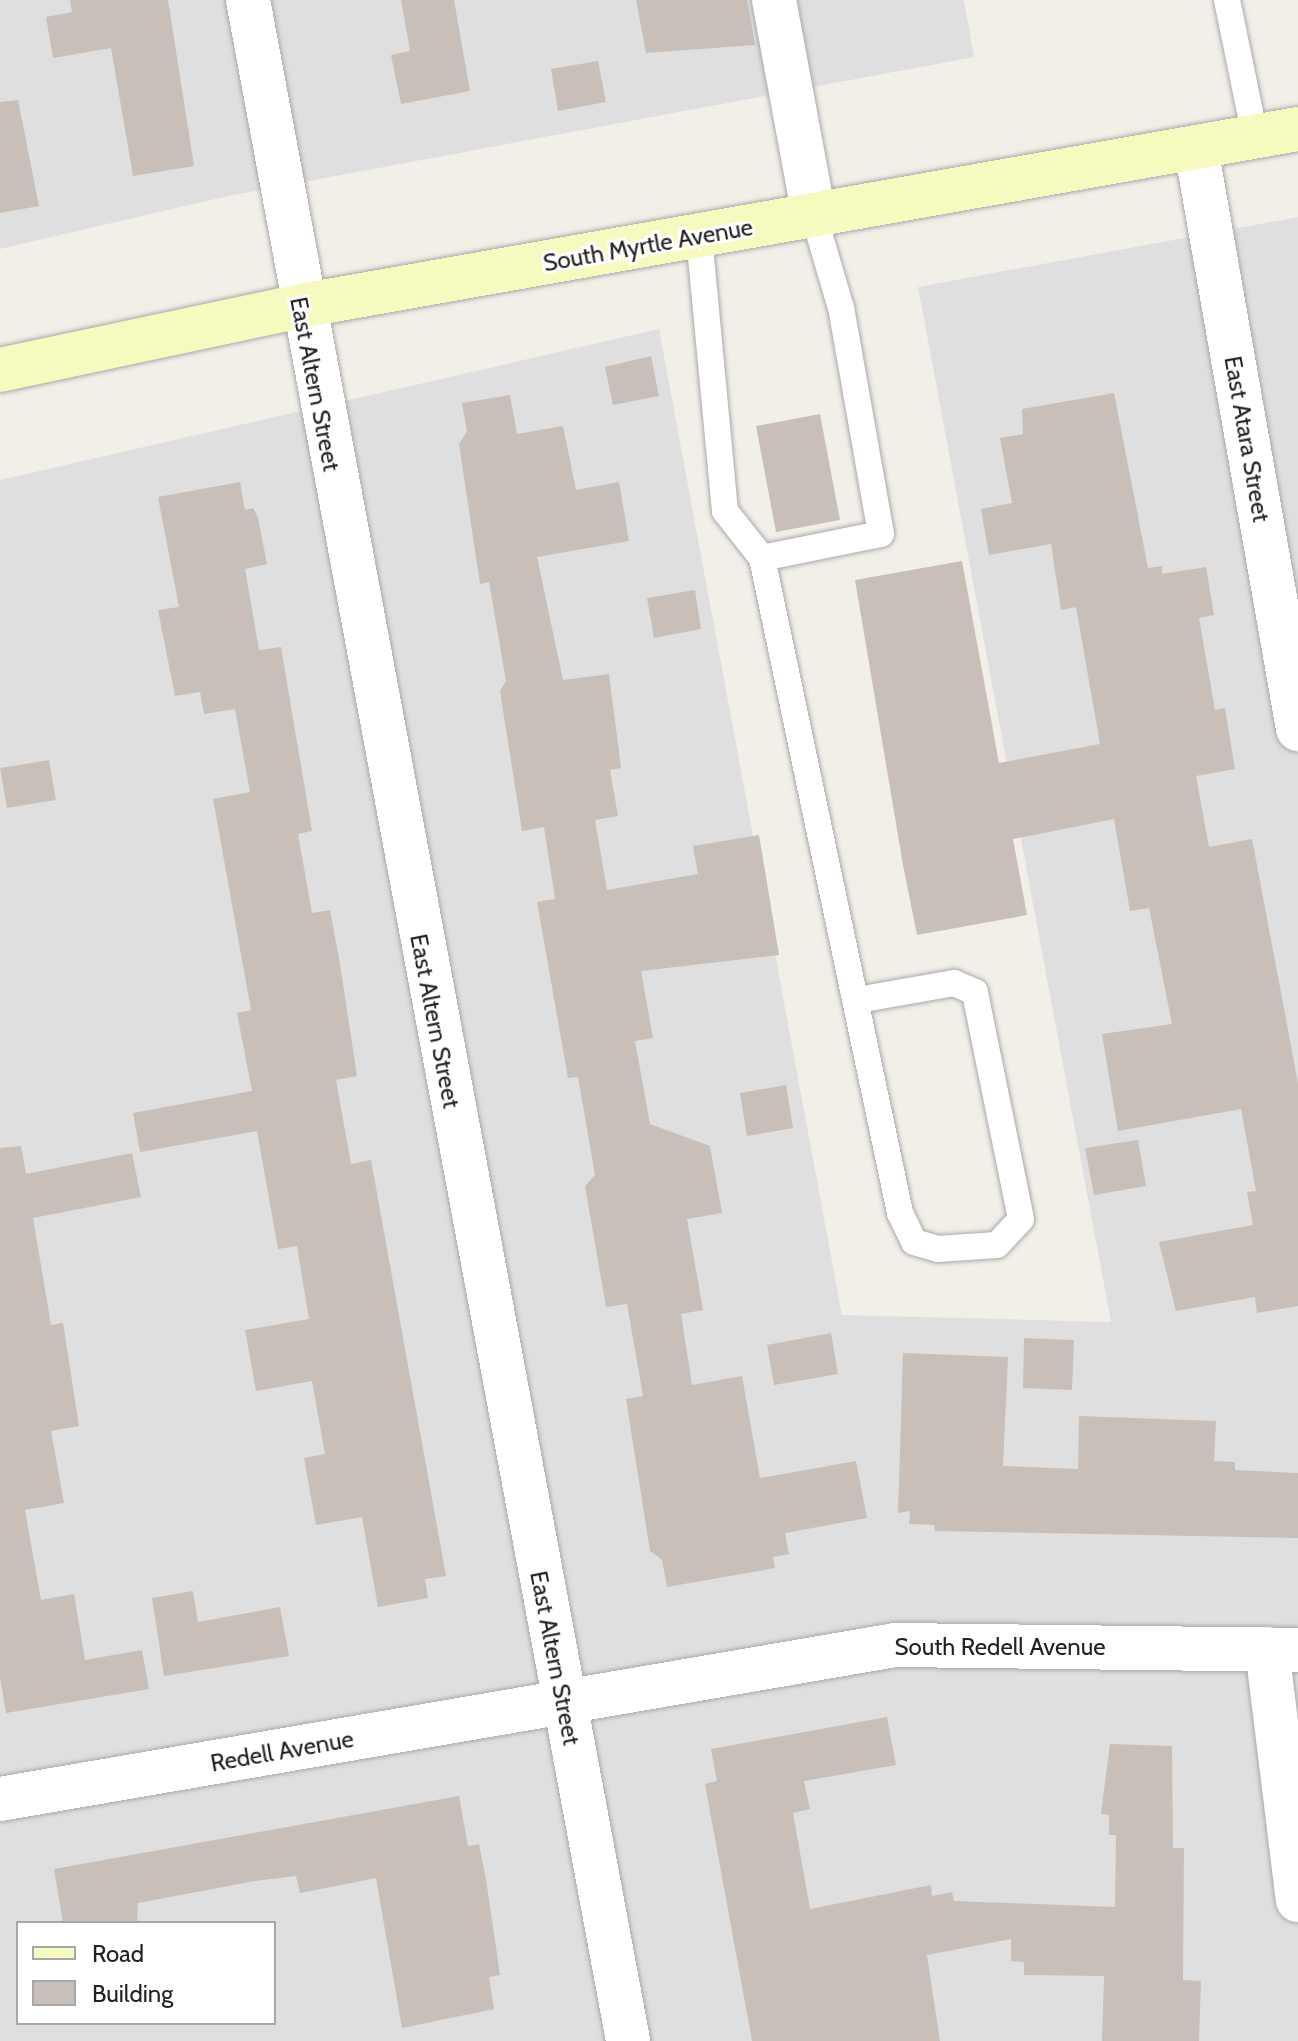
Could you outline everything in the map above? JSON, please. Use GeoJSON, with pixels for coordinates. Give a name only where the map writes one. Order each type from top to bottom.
{"type":"FeatureCollection","features":[{"type":"Feature","properties":{"kind":"main road","name":"South Myrtle Avenue"},"geometry":{"type":"LineString","coordinates":[[0,370],[300,306],[1298,129]]}},
{"type":"Feature","properties":{"kind":"street","name":"East Altern Street"},"geometry":{"type":"LineString","coordinates":[[248,0],[300,306],[628,2041]]}},
{"type":"Feature","properties":{"kind":"street"},"geometry":{"type":"LineString","coordinates":[[774,0],[814,216]]}},
{"type":"Feature","properties":{"kind":"street","name":"East Atara Street"},"geometry":{"type":"LineString","coordinates":[[1196,148],[1298,729]]}},
{"type":"Feature","properties":{"kind":"street","name":"South Redell Avenue"},"geometry":{"type":"LineString","coordinates":[[563,1703],[895,1645],[1282,1649]]}},
{"type":"Feature","properties":{"kind":"street"},"geometry":{"type":"LineString","coordinates":[[1282,1649],[1298,1900]]}},
{"type":"Feature","properties":{"kind":"street","name":"Redell Avenue"},"geometry":{"type":"LineString","coordinates":[[0,1799],[563,1703]]}},
{"type":"Feature","properties":{"kind":"lane"},"geometry":{"type":"LineString","coordinates":[[1227,0],[1255,137]]}},
{"type":"Feature","properties":{"kind":"lane"},"geometry":{"type":"LineString","coordinates":[[762,558],[881,534],[841,308],[814,216]]}},
{"type":"Feature","properties":{"kind":"lane"},"geometry":{"type":"LineString","coordinates":[[699,236],[725,511],[762,558],[858,1000],[900,1213],[914,1242],[938,1249],[997,1245],[1021,1219],[975,992],[954,983],[858,1000]]}},
{"type":"Feature","properties":{"kind":"shaded area"},"geometry":{"type":"Polygon","coordinates":[[[0,0],[964,0],[974,57],[228,196],[0,249],[0,0]]]}},
{"type":"Feature","properties":{"kind":"shaded area"},"geometry":{"type":"Polygon","coordinates":[[[1298,217],[1298,2041],[0,2041],[0,480],[659,329],[842,1315],[1111,1322],[918,287],[1298,217]]]}},
{"type":"Feature","properties":{"kind":"building"},"geometry":{"type":"Polygon","coordinates":[[[70,0],[168,0],[194,166],[133,176],[111,48],[53,58],[46,17],[72,12],[70,0]]]}},
{"type":"Feature","properties":{"kind":"building"},"geometry":{"type":"Polygon","coordinates":[[[401,0],[454,0],[470,91],[401,104],[391,55],[410,51],[401,0]]]}},
{"type":"Feature","properties":{"kind":"building"},"geometry":{"type":"Polygon","coordinates":[[[636,0],[747,0],[755,45],[646,53],[636,0]]]}},
{"type":"Feature","properties":{"kind":"building"},"geometry":{"type":"Polygon","coordinates":[[[598,61],[606,102],[558,111],[551,69],[598,61]]]}},
{"type":"Feature","properties":{"kind":"building"},"geometry":{"type":"Polygon","coordinates":[[[18,100],[39,206],[0,213],[0,102],[18,100]]]}},
{"type":"Feature","properties":{"kind":"building"},"geometry":{"type":"Polygon","coordinates":[[[651,356],[659,396],[613,405],[605,367],[651,356]]]}},
{"type":"Feature","properties":{"kind":"building"},"geometry":{"type":"Polygon","coordinates":[[[1114,393],[1148,568],[1162,566],[1162,574],[1206,567],[1214,615],[1199,618],[1215,710],[1225,708],[1235,769],[1196,776],[1209,847],[1252,839],[1298,1084],[1298,1306],[1257,1313],[1255,1297],[1176,1311],[1159,1242],[1253,1225],[1247,1192],[1256,1191],[1241,1109],[1118,1131],[1102,1034],[1172,1024],[1149,908],[1130,911],[1114,819],[1013,839],[1027,915],[917,935],[855,580],[962,561],[999,763],[1100,744],[1076,607],[1061,610],[1051,544],[989,555],[981,509],[1012,503],[1000,438],[1023,434],[1022,409],[1114,393]]]}},
{"type":"Feature","properties":{"kind":"building"},"geometry":{"type":"Polygon","coordinates":[[[510,395],[517,434],[563,426],[576,490],[619,482],[629,541],[537,557],[563,680],[609,674],[621,768],[610,770],[618,816],[595,820],[607,890],[698,874],[693,846],[759,835],[779,955],[641,971],[653,1038],[635,1041],[650,1124],[710,1146],[722,1213],[687,1219],[703,1310],[681,1314],[692,1385],[742,1376],[760,1478],[856,1461],[867,1518],[785,1533],[789,1554],[773,1557],[775,1568],[667,1587],[662,1560],[650,1551],[626,1399],[643,1396],[627,1304],[606,1307],[585,1186],[595,1175],[578,1077],[568,1078],[537,902],[555,899],[544,827],[522,831],[500,691],[506,681],[489,582],[480,584],[459,444],[467,431],[462,403],[510,395]]]}},
{"type":"Feature","properties":{"kind":"building"},"geometry":{"type":"Polygon","coordinates":[[[820,414],[840,520],[776,532],[756,426],[820,414]]]}},
{"type":"Feature","properties":{"kind":"building"},"geometry":{"type":"Polygon","coordinates":[[[240,482],[245,510],[253,508],[258,518],[267,564],[245,569],[259,650],[281,647],[312,831],[298,834],[312,913],[330,910],[340,964],[357,1076],[336,1080],[351,1164],[371,1160],[446,1576],[425,1579],[428,1598],[378,1607],[362,1517],[316,1525],[304,1458],[325,1454],[312,1381],[256,1391],[245,1330],[309,1319],[297,1246],[278,1249],[257,1131],[140,1152],[133,1113],[252,1091],[237,1013],[251,1010],[213,799],[250,792],[235,709],[204,714],[200,692],[175,696],[158,610],[179,607],[158,497],[240,482]]]}},
{"type":"Feature","properties":{"kind":"building"},"geometry":{"type":"Polygon","coordinates":[[[695,590],[701,629],[654,638],[647,598],[695,590]]]}},
{"type":"Feature","properties":{"kind":"building"},"geometry":{"type":"Polygon","coordinates":[[[49,760],[56,800],[7,808],[0,768],[49,760]]]}},
{"type":"Feature","properties":{"kind":"building"},"geometry":{"type":"Polygon","coordinates":[[[786,1085],[793,1128],[747,1136],[740,1093],[786,1085]]]}},
{"type":"Feature","properties":{"kind":"building"},"geometry":{"type":"Polygon","coordinates":[[[1138,1140],[1146,1186],[1094,1195],[1085,1148],[1138,1140]]]}},
{"type":"Feature","properties":{"kind":"building"},"geometry":{"type":"Polygon","coordinates":[[[21,1146],[26,1174],[132,1153],[141,1197],[33,1218],[51,1325],[63,1323],[79,1426],[51,1431],[64,1503],[25,1510],[41,1600],[74,1594],[85,1660],[142,1650],[149,1689],[6,1713],[0,1677],[0,1148],[21,1146]]]}},
{"type":"Feature","properties":{"kind":"building"},"geometry":{"type":"Polygon","coordinates":[[[831,1333],[838,1374],[774,1385],[767,1345],[831,1333]]]}},
{"type":"Feature","properties":{"kind":"building"},"geometry":{"type":"Polygon","coordinates":[[[1024,1338],[1074,1340],[1072,1390],[1023,1388],[1024,1338]]]}},
{"type":"Feature","properties":{"kind":"building"},"geometry":{"type":"Polygon","coordinates":[[[903,1353],[1008,1357],[1003,1466],[1078,1469],[1079,1416],[1216,1421],[1214,1461],[1235,1462],[1235,1470],[1298,1473],[1298,1538],[935,1531],[934,1525],[909,1524],[910,1511],[898,1513],[903,1353]]]}},
{"type":"Feature","properties":{"kind":"building"},"geometry":{"type":"Polygon","coordinates":[[[193,1591],[198,1622],[280,1607],[289,1656],[164,1676],[152,1598],[193,1591]]]}},
{"type":"Feature","properties":{"kind":"building"},"geometry":{"type":"Polygon","coordinates":[[[887,1717],[896,1765],[804,1781],[810,1809],[793,1813],[810,1909],[931,1885],[932,1896],[952,1892],[954,1901],[1115,1907],[1116,1835],[1109,1835],[1109,1815],[1101,1814],[1110,1744],[1172,1746],[1173,1848],[1184,1848],[1183,1980],[1201,1981],[1199,2041],[1102,2041],[1104,1976],[1024,1975],[1024,1962],[1011,1961],[1011,1939],[927,1955],[940,2041],[752,2041],[705,1784],[717,1781],[711,1749],[887,1717]]]}},
{"type":"Feature","properties":{"kind":"building"},"geometry":{"type":"Polygon","coordinates":[[[459,1796],[468,1846],[479,1844],[486,1879],[500,1975],[489,1977],[494,2009],[402,2028],[376,1878],[300,1893],[296,1876],[255,1881],[138,1903],[137,1921],[63,1921],[54,1869],[459,1796]]]}}]}
